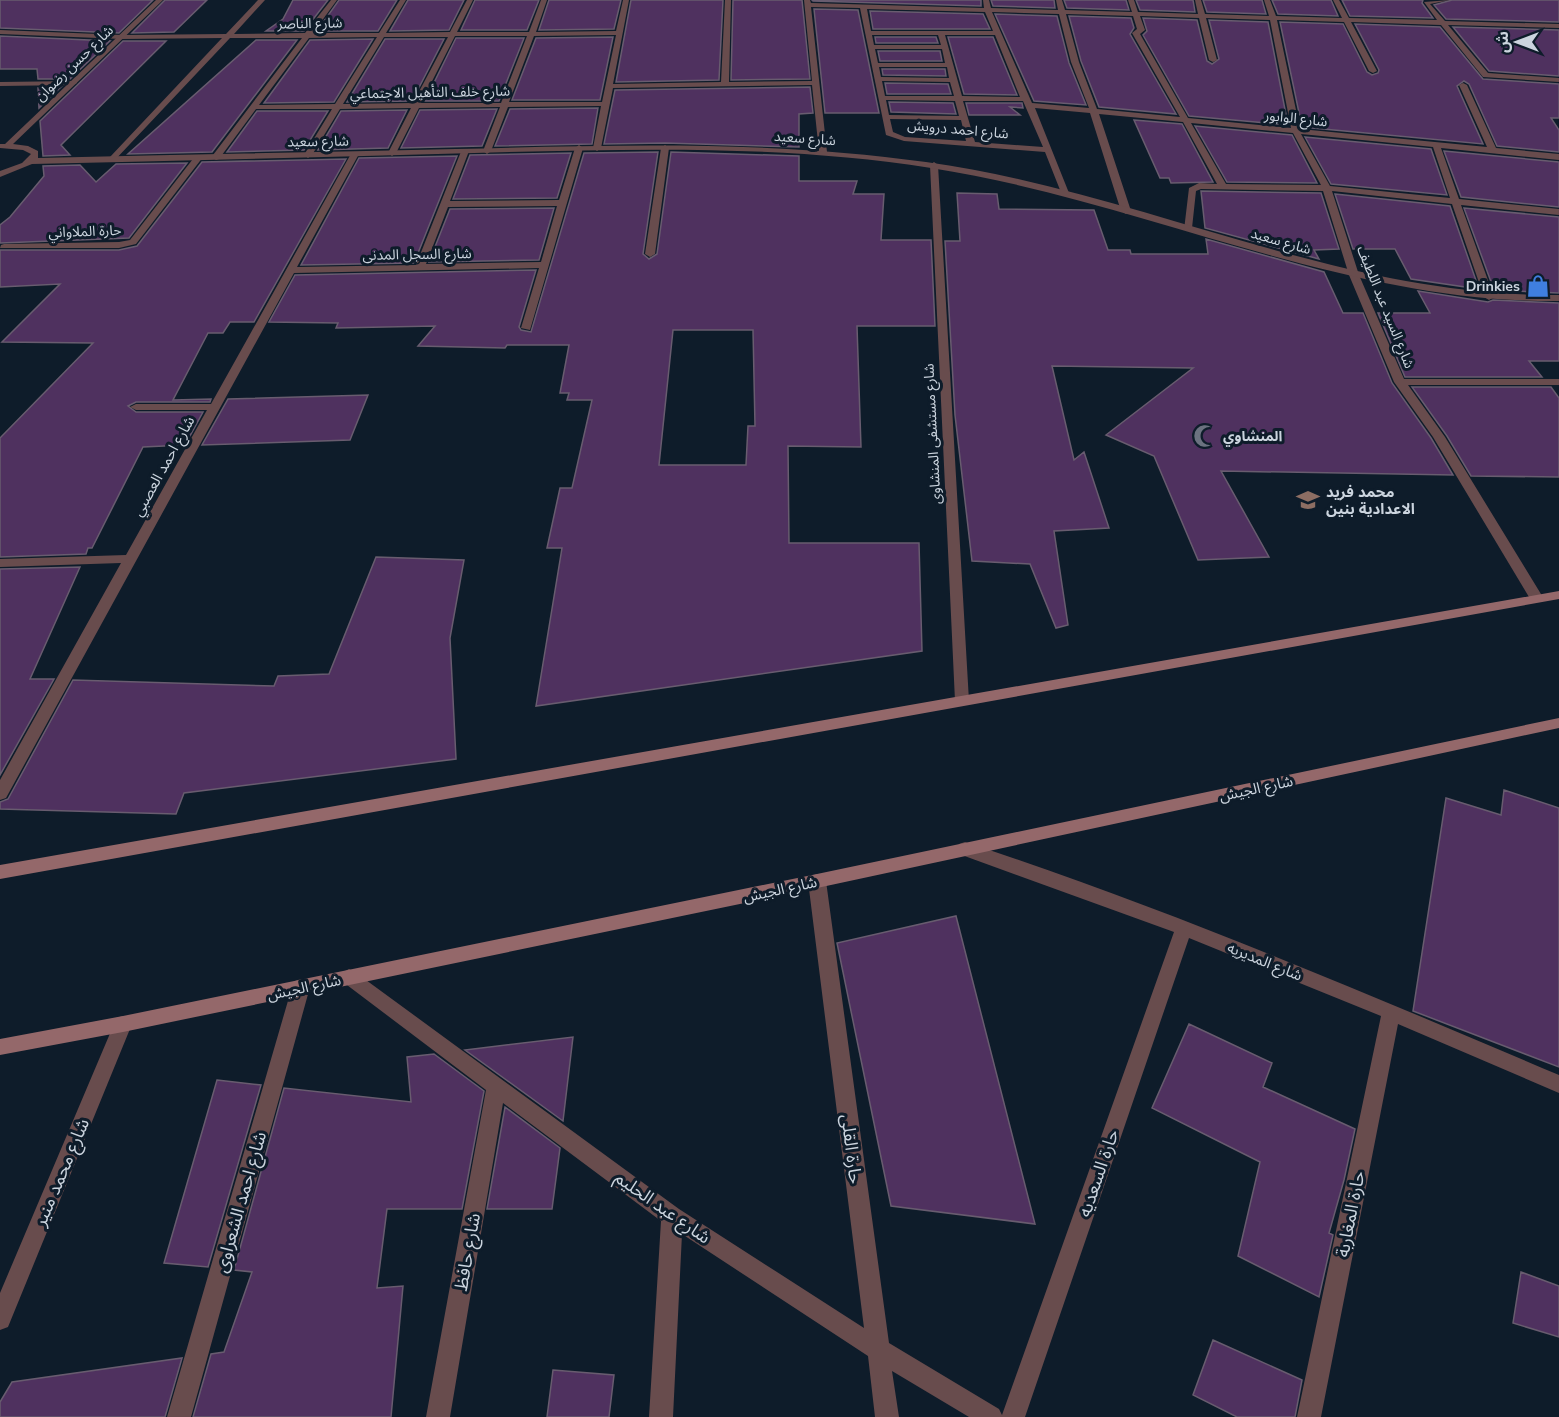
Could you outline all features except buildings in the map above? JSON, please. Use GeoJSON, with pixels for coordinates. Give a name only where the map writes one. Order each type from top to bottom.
{"type":"FeatureCollection","features":[{"type":"Feature","properties":{"kind":"main road"},"geometry":{"type":"LineString","coordinates":[[0,872],[1559,595]]}},
{"type":"Feature","properties":{"kind":"main road","name":"شارع الجيش"},"geometry":{"type":"LineString","coordinates":[[0,1047],[123,1024],[817,881],[1559,723]]}},
{"type":"Feature","properties":{"kind":"street","name":"شارع حسن رضوان"},"geometry":{"type":"LineString","coordinates":[[4,146],[160,0]]}},
{"type":"Feature","properties":{"kind":"street"},"geometry":{"type":"LineString","coordinates":[[113,159],[262,0]]}},
{"type":"Feature","properties":{"kind":"street"},"geometry":{"type":"LineString","coordinates":[[216,157],[334,0]]}},
{"type":"Feature","properties":{"kind":"street"},"geometry":{"type":"LineString","coordinates":[[308,155],[403,0]]}},
{"type":"Feature","properties":{"kind":"street"},"geometry":{"type":"LineString","coordinates":[[392,153],[471,0]]}},
{"type":"Feature","properties":{"kind":"street"},"geometry":{"type":"LineString","coordinates":[[487,151],[544,0]]}},
{"type":"Feature","properties":{"kind":"street"},"geometry":{"type":"LineString","coordinates":[[597,148],[626,0]]}},
{"type":"Feature","properties":{"kind":"street"},"geometry":{"type":"LineString","coordinates":[[725,84],[728,0]]}},
{"type":"Feature","properties":{"kind":"street"},"geometry":{"type":"LineString","coordinates":[[918,0],[920,9]]}},
{"type":"Feature","properties":{"kind":"street"},"geometry":{"type":"LineString","coordinates":[[986,0],[997,33],[1065,193]]}},
{"type":"Feature","properties":{"kind":"street"},"geometry":{"type":"LineString","coordinates":[[1059,0],[1075,62],[1126,211]]}},
{"type":"Feature","properties":{"kind":"street"},"geometry":{"type":"LineString","coordinates":[[1131,0],[1141,30],[1136,33],[1223,186]]}},
{"type":"Feature","properties":{"kind":"street"},"geometry":{"type":"LineString","coordinates":[[1198,0],[1213,60]]}},
{"type":"Feature","properties":{"kind":"street","name":"شارع السيد عبد اللطيف"},"geometry":{"type":"LineString","coordinates":[[1267,0],[1273,16],[1296,132],[1327,188],[1354,275],[1400,382],[1439,437],[1538,599]]}},
{"type":"Feature","properties":{"kind":"street"},"geometry":{"type":"LineString","coordinates":[[1336,0],[1373,71]]}},
{"type":"Feature","properties":{"kind":"street"},"geometry":{"type":"LineString","coordinates":[[1447,0],[1427,2],[1486,75],[1559,80]]}},
{"type":"Feature","properties":{"kind":"street"},"geometry":{"type":"LineString","coordinates":[[823,152],[807,3],[863,7],[879,4],[920,9],[1061,14],[1273,16],[1559,26]]}},
{"type":"Feature","properties":{"kind":"street","name":"شارع احمد درويش"},"geometry":{"type":"LineString","coordinates":[[863,7],[889,133],[894,136],[1046,150]]}},
{"type":"Feature","properties":{"kind":"street","name":"شارع الناصر"},"geometry":{"type":"LineString","coordinates":[[0,32],[122,37],[620,33]]}},
{"type":"Feature","properties":{"kind":"street"},"geometry":{"type":"LineString","coordinates":[[868,33],[997,33]]}},
{"type":"Feature","properties":{"kind":"street"},"geometry":{"type":"LineString","coordinates":[[940,33],[971,144]]}},
{"type":"Feature","properties":{"kind":"street"},"geometry":{"type":"LineString","coordinates":[[870,46],[944,47]]}},
{"type":"Feature","properties":{"kind":"street"},"geometry":{"type":"LineString","coordinates":[[874,64],[949,65]]}},
{"type":"Feature","properties":{"kind":"street"},"geometry":{"type":"LineString","coordinates":[[877,80],[953,80]]}},
{"type":"Feature","properties":{"kind":"street"},"geometry":{"type":"LineString","coordinates":[[0,84],[73,83]]}},
{"type":"Feature","properties":{"kind":"street"},"geometry":{"type":"LineString","coordinates":[[610,86],[816,83]]}},
{"type":"Feature","properties":{"kind":"street"},"geometry":{"type":"LineString","coordinates":[[1463,85],[1493,151]]}},
{"type":"Feature","properties":{"kind":"street","name":"شارع الوابور"},"geometry":{"type":"LineString","coordinates":[[881,98],[1028,102],[1094,112],[1559,157]]}},
{"type":"Feature","properties":{"kind":"street","name":"شارع خلف التأهيل الاجتماعي"},"geometry":{"type":"LineString","coordinates":[[254,107],[606,104]]}},
{"type":"Feature","properties":{"kind":"street"},"geometry":{"type":"LineString","coordinates":[[885,117],[964,118]]}},
{"type":"Feature","properties":{"kind":"street"},"geometry":{"type":"LineString","coordinates":[[1436,145],[1489,297]]}},
{"type":"Feature","properties":{"kind":"street"},"geometry":{"type":"LineString","coordinates":[[0,174],[16,170],[32,161],[35,153],[31,150],[4,146]]}},
{"type":"Feature","properties":{"kind":"street"},"geometry":{"type":"LineString","coordinates":[[526,328],[579,148]]}},
{"type":"Feature","properties":{"kind":"street","name":"شارع سعيد"},"geometry":{"type":"LineString","coordinates":[[32,161],[579,148],[763,148],[823,152],[934,165],[1065,193],[1354,275],[1430,291],[1489,297],[1559,298]]}},
{"type":"Feature","properties":{"kind":"street"},"geometry":{"type":"LineString","coordinates":[[650,254],[665,148]]}},
{"type":"Feature","properties":{"kind":"street"},"geometry":{"type":"LineString","coordinates":[[420,267],[465,151]]}},
{"type":"Feature","properties":{"kind":"street","name":"شارع احمد العصبي"},"geometry":{"type":"LineString","coordinates":[[0,794],[355,154]]}},
{"type":"Feature","properties":{"kind":"street","name":"حارة الملاواني"},"geometry":{"type":"LineString","coordinates":[[4,247],[119,246],[133,242],[199,157]]}},
{"type":"Feature","properties":{"kind":"street","name":"شارع مستشفى المنشاوى"},"geometry":{"type":"LineString","coordinates":[[934,165],[962,701]]}},
{"type":"Feature","properties":{"kind":"street"},"geometry":{"type":"LineString","coordinates":[[1187,228],[1193,189],[1223,186],[1327,188],[1559,212]]}},
{"type":"Feature","properties":{"kind":"street"},"geometry":{"type":"LineString","coordinates":[[445,204],[563,203]]}},
{"type":"Feature","properties":{"kind":"street","name":"شارع السجل المدنى"},"geometry":{"type":"LineString","coordinates":[[291,270],[545,265]]}},
{"type":"Feature","properties":{"kind":"street"},"geometry":{"type":"LineString","coordinates":[[1400,382],[1559,382]]}},
{"type":"Feature","properties":{"kind":"street"},"geometry":{"type":"LineString","coordinates":[[136,407],[215,407]]}},
{"type":"Feature","properties":{"kind":"street"},"geometry":{"type":"LineString","coordinates":[[0,563],[130,559]]}},
{"type":"Feature","properties":{"kind":"street","name":"شارع المديريه"},"geometry":{"type":"LineString","coordinates":[[965,849],[1184,928],[1391,1012],[1559,1084]]}},
{"type":"Feature","properties":{"kind":"street","name":"حارة القلى"},"geometry":{"type":"LineString","coordinates":[[817,881],[887,1417]]}},
{"type":"Feature","properties":{"kind":"street","name":"حارة السعديه"},"geometry":{"type":"LineString","coordinates":[[1012,1417],[1184,928]]}},
{"type":"Feature","properties":{"kind":"street","name":"شارع عبد الحليم"},"geometry":{"type":"LineString","coordinates":[[349,977],[672,1216],[878,1349],[991,1417]]}},
{"type":"Feature","properties":{"kind":"street","name":"شارع احمد الشعراوى"},"geometry":{"type":"LineString","coordinates":[[179,1417],[301,987]]}},
{"type":"Feature","properties":{"kind":"street","name":"حارة المغاربة"},"geometry":{"type":"LineString","coordinates":[[1309,1417],[1391,1012]]}},
{"type":"Feature","properties":{"kind":"street","name":"شارع محمد منير"},"geometry":{"type":"LineString","coordinates":[[0,1319],[123,1024]]}},
{"type":"Feature","properties":{"kind":"street","name":"شارع حافظ"},"geometry":{"type":"LineString","coordinates":[[438,1417],[496,1087]]}},
{"type":"Feature","properties":{"kind":"street"},"geometry":{"type":"LineString","coordinates":[[661,1417],[672,1216]]}},
{"type":"Feature","properties":{"kind":"place","name":"Drinkies"},"geometry":{"type":"Point","coordinates":[1538,286]}},
{"type":"Feature","properties":{"kind":"place","name":"المنشاوي"},"geometry":{"type":"Point","coordinates":[1205,436]}},
{"type":"Feature","properties":{"kind":"place","name":"محمد فريد الاعدادية بنين"},"geometry":{"type":"Point","coordinates":[1308,500]}}]}
